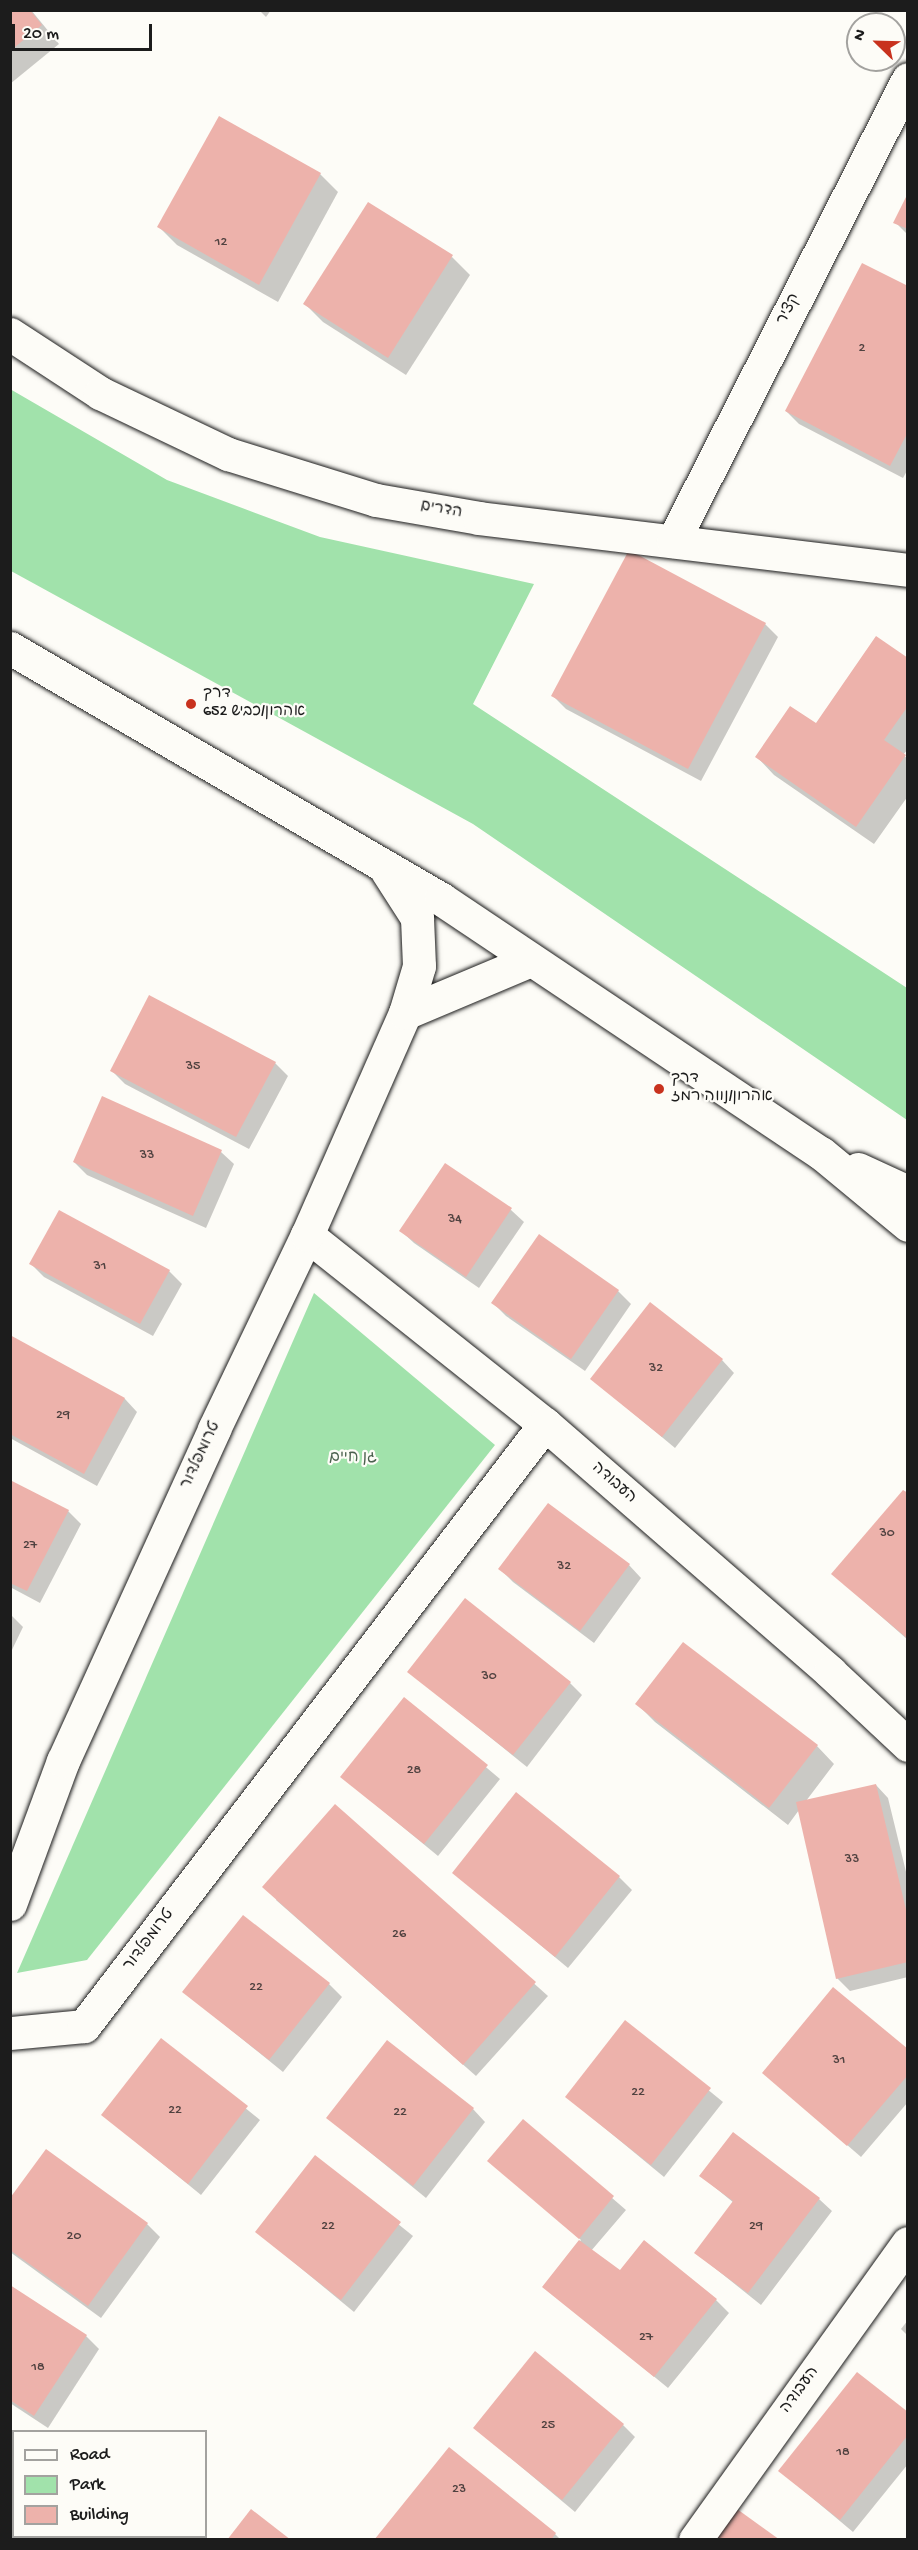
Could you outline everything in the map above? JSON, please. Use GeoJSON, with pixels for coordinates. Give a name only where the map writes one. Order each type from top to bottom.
{"type":"FeatureCollection","features":[{"type":"Feature","properties":{"kind":"street","name":"קציר"},"geometry":{"type":"LineString","coordinates":[[674,541],[908,79]]}},
{"type":"Feature","properties":{"kind":"street","name":"הדרים"},"geometry":{"type":"LineString","coordinates":[[10,334],[100,393],[228,454],[375,500],[479,518],[908,570]]}},
{"type":"Feature","properties":{"kind":"street"},"geometry":{"type":"LineString","coordinates":[[10,648],[441,899],[821,1153],[908,1225]]}},
{"type":"Feature","properties":{"kind":"street","name":"טרומפלדור"},"geometry":{"type":"LineString","coordinates":[[10,1904],[63,1761],[209,1439],[307,1235],[405,1013],[419,966],[417,918],[385,867]]}},
{"type":"Feature","properties":{"kind":"street"},"geometry":{"type":"LineString","coordinates":[[405,1013],[531,960]]}},
{"type":"Feature","properties":{"kind":"street"},"geometry":{"type":"LineString","coordinates":[[821,1153],[908,1192]]}},
{"type":"Feature","properties":{"kind":"street","name":"העבודה"},"geometry":{"type":"LineString","coordinates":[[307,1235],[544,1424],[830,1672],[908,1745]]}},
{"type":"Feature","properties":{"kind":"street","name":"טרומפלדור"},"geometry":{"type":"LineString","coordinates":[[10,2033],[84,2026],[544,1424]]}},
{"type":"Feature","properties":{"kind":"street","name":"העבודה"},"geometry":{"type":"LineString","coordinates":[[695,2540],[908,2244]]}},
{"type":"Feature","properties":{"kind":"green space"},"geometry":{"type":"Polygon","coordinates":[[[10,389],[167,480],[320,537],[534,584],[473,704],[907,988],[907,1120],[473,824],[11,571],[10,389]]]}},
{"type":"Feature","properties":{"kind":"green space","name":"גן חיים"},"geometry":{"type":"Polygon","coordinates":[[[314,1293],[495,1445],[87,1960],[17,1973],[314,1293]]]}},
{"type":"Feature","properties":{"kind":"building"},"geometry":{"type":"Polygon","coordinates":[[[10,10],[30,10],[42,25],[10,51],[10,10]]]}},
{"type":"Feature","properties":{"kind":"building"},"geometry":{"type":"Polygon","coordinates":[[[219,116],[321,173],[259,285],[157,227],[219,116]]]}},
{"type":"Feature","properties":{"kind":"building"},"geometry":{"type":"Polygon","coordinates":[[[908,193],[908,229],[893,223],[908,193]]]}},
{"type":"Feature","properties":{"kind":"building"},"geometry":{"type":"Polygon","coordinates":[[[368,202],[453,255],[388,358],[303,304],[368,202]]]}},
{"type":"Feature","properties":{"kind":"building"},"geometry":{"type":"Polygon","coordinates":[[[862,263],[908,286],[908,432],[890,466],[785,411],[862,263]]]}},
{"type":"Feature","properties":{"kind":"building"},"geometry":{"type":"Polygon","coordinates":[[[629,550],[766,623],[688,769],[551,696],[629,550]]]}},
{"type":"Feature","properties":{"kind":"building"},"geometry":{"type":"Polygon","coordinates":[[[876,636],[908,658],[908,706],[884,740],[906,755],[856,827],[755,757],[790,706],[816,723],[876,636]]]}},
{"type":"Feature","properties":{"kind":"building"},"geometry":{"type":"Polygon","coordinates":[[[149,995],[276,1062],[236,1137],[110,1071],[149,995]]]}},
{"type":"Feature","properties":{"kind":"building"},"geometry":{"type":"Polygon","coordinates":[[[102,1096],[222,1150],[193,1216],[73,1162],[102,1096]]]}},
{"type":"Feature","properties":{"kind":"building"},"geometry":{"type":"Polygon","coordinates":[[[445,1163],[512,1208],[466,1277],[399,1231],[445,1163]]]}},
{"type":"Feature","properties":{"kind":"building"},"geometry":{"type":"Polygon","coordinates":[[[59,1210],[170,1270],[140,1324],[29,1264],[59,1210]]]}},
{"type":"Feature","properties":{"kind":"building"},"geometry":{"type":"Polygon","coordinates":[[[539,1234],[619,1290],[571,1359],[491,1303],[539,1234]]]}},
{"type":"Feature","properties":{"kind":"building"},"geometry":{"type":"Polygon","coordinates":[[[650,1302],[723,1359],[662,1437],[590,1379],[650,1302]]]}},
{"type":"Feature","properties":{"kind":"building"},"geometry":{"type":"Polygon","coordinates":[[[10,1335],[125,1398],[84,1474],[10,1434],[10,1335]]]}},
{"type":"Feature","properties":{"kind":"building"},"geometry":{"type":"Polygon","coordinates":[[[10,1480],[69,1510],[27,1591],[10,1583],[10,1480]]]}},
{"type":"Feature","properties":{"kind":"building"},"geometry":{"type":"Polygon","coordinates":[[[903,1490],[908,1493],[908,1639],[831,1574],[903,1490]]]}},
{"type":"Feature","properties":{"kind":"building"},"geometry":{"type":"Polygon","coordinates":[[[548,1503],[630,1564],[580,1631],[498,1569],[548,1503]]]}},
{"type":"Feature","properties":{"kind":"building"},"geometry":{"type":"Polygon","coordinates":[[[465,1598],[571,1682],[513,1755],[407,1672],[465,1598]]]}},
{"type":"Feature","properties":{"kind":"building"},"geometry":{"type":"Polygon","coordinates":[[[683,1642],[818,1745],[769,1808],[635,1704],[683,1642]]]}},
{"type":"Feature","properties":{"kind":"building"},"geometry":{"type":"Polygon","coordinates":[[[404,1697],[488,1765],[424,1844],[340,1777],[404,1697]]]}},
{"type":"Feature","properties":{"kind":"building"},"geometry":{"type":"Polygon","coordinates":[[[876,1784],[908,1918],[908,1962],[836,1979],[796,1802],[876,1784]]]}},
{"type":"Feature","properties":{"kind":"building"},"geometry":{"type":"Polygon","coordinates":[[[516,1792],[620,1876],[555,1957],[452,1873],[516,1792]]]}},
{"type":"Feature","properties":{"kind":"building"},"geometry":{"type":"Polygon","coordinates":[[[335,1804],[536,1982],[463,2065],[262,1887],[335,1804]]]}},
{"type":"Feature","properties":{"kind":"building"},"geometry":{"type":"Polygon","coordinates":[[[243,1915],[330,1983],[269,2060],[182,1992],[243,1915]]]}},
{"type":"Feature","properties":{"kind":"building"},"geometry":{"type":"Polygon","coordinates":[[[833,1987],[908,2049],[908,2075],[847,2146],[762,2073],[833,1987]]]}},
{"type":"Feature","properties":{"kind":"building"},"geometry":{"type":"Polygon","coordinates":[[[625,2020],[711,2088],[651,2165],[565,2097],[625,2020]]]}},
{"type":"Feature","properties":{"kind":"building"},"geometry":{"type":"Polygon","coordinates":[[[161,2038],[248,2106],[188,2184],[101,2115],[161,2038]]]}},
{"type":"Feature","properties":{"kind":"building"},"geometry":{"type":"Polygon","coordinates":[[[387,2040],[474,2108],[413,2186],[326,2118],[387,2040]]]}},
{"type":"Feature","properties":{"kind":"building"},"geometry":{"type":"Polygon","coordinates":[[[523,2119],[614,2196],[579,2239],[487,2161],[523,2119]]]}},
{"type":"Feature","properties":{"kind":"building"},"geometry":{"type":"Polygon","coordinates":[[[733,2132],[820,2198],[748,2293],[694,2253],[733,2201],[699,2176],[733,2132]]]}},
{"type":"Feature","properties":{"kind":"building"},"geometry":{"type":"Polygon","coordinates":[[[46,2149],[148,2223],[88,2306],[10,2250],[10,2198],[46,2149]]]}},
{"type":"Feature","properties":{"kind":"building"},"geometry":{"type":"Polygon","coordinates":[[[315,2155],[401,2222],[341,2300],[255,2232],[315,2155]]]}},
{"type":"Feature","properties":{"kind":"building"},"geometry":{"type":"Polygon","coordinates":[[[579,2240],[620,2270],[644,2240],[717,2299],[654,2377],[542,2287],[579,2240]]]}},
{"type":"Feature","properties":{"kind":"building"},"geometry":{"type":"Polygon","coordinates":[[[10,2285],[87,2335],[34,2416],[10,2400],[10,2285]]]}},
{"type":"Feature","properties":{"kind":"building"},"geometry":{"type":"Polygon","coordinates":[[[535,2351],[624,2424],[562,2500],[473,2428],[535,2351]]]}},
{"type":"Feature","properties":{"kind":"building"},"geometry":{"type":"Polygon","coordinates":[[[857,2372],[908,2412],[908,2435],[840,2520],[778,2471],[857,2372]]]}},
{"type":"Feature","properties":{"kind":"building"},"geometry":{"type":"Polygon","coordinates":[[[449,2447],[556,2533],[551,2540],[374,2540],[449,2447]]]}},
{"type":"Feature","properties":{"kind":"building"},"geometry":{"type":"Polygon","coordinates":[[[251,2509],[291,2540],[227,2540],[251,2509]]]}},
{"type":"Feature","properties":{"kind":"building"},"geometry":{"type":"Polygon","coordinates":[[[737,2509],[780,2540],[715,2540],[737,2509]]]}},
{"type":"Feature","properties":{"kind":"place","name":"דרך אהרון/כביש 652"},"geometry":{"type":"Point","coordinates":[191,704]}},
{"type":"Feature","properties":{"kind":"place","name":"דרך אהרון/נווה רמז"},"geometry":{"type":"Point","coordinates":[659,1089]}}]}
